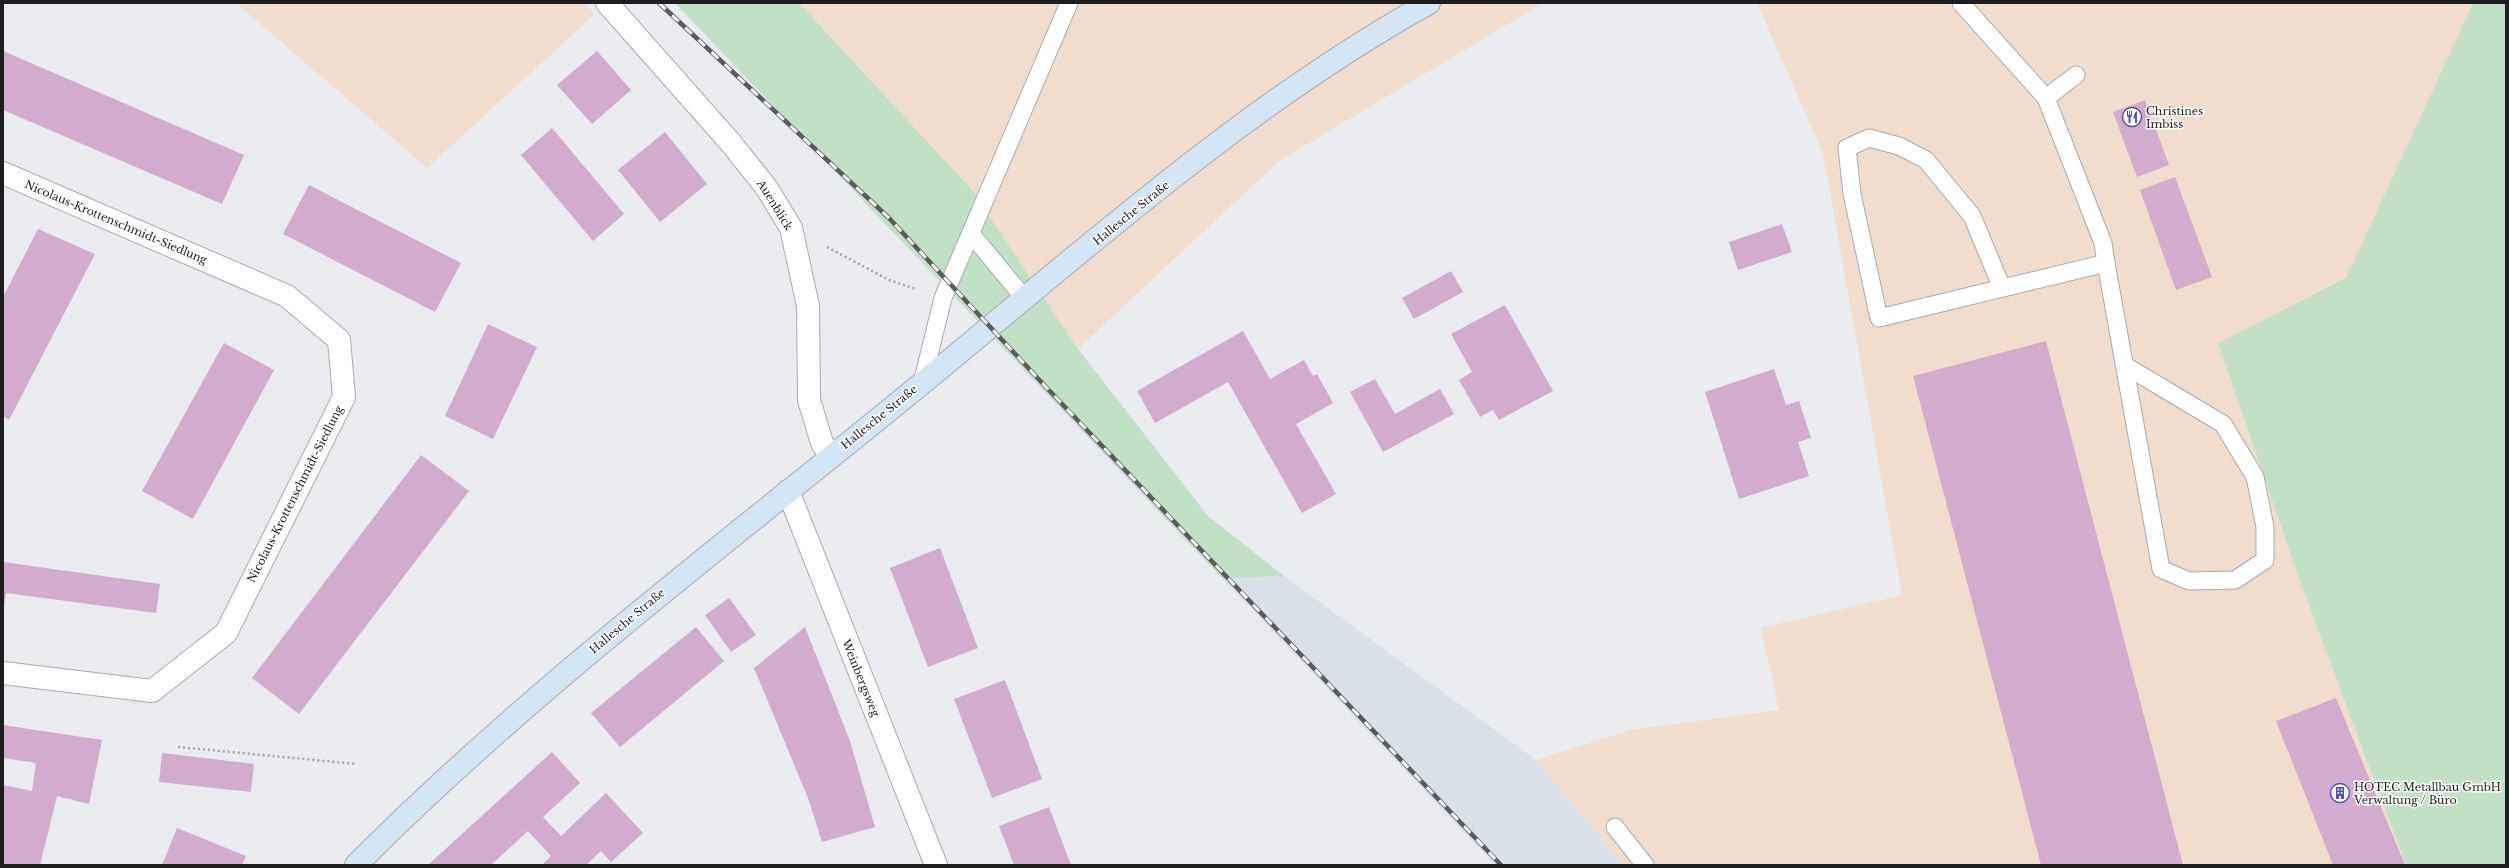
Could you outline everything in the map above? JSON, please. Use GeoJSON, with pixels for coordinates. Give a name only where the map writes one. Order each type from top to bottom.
{"type":"FeatureCollection","features":[{"type":"Feature","properties":{"kind":"main road","name":"Hallesche Straße"},"geometry":{"type":"LineString","coordinates":[[356,865],[501,727],[644,606],[1025,299],[1264,107],[1333,60],[1429,3]]}},
{"type":"Feature","properties":{"kind":"street","name":"Auenblick"},"geometry":{"type":"LineString","coordinates":[[607,3],[730,142],[766,187],[791,228],[808,306],[809,400],[822,442],[831,456]]}},
{"type":"Feature","properties":{"kind":"street","name":"Nicolaus-Krottenschmidt-Siedlung"},"geometry":{"type":"LineString","coordinates":[[3,174],[287,296],[339,340],[344,397],[226,633],[152,691],[3,673]]}},
{"type":"Feature","properties":{"kind":"street","name":"Weinbergsweg"},"geometry":{"type":"LineString","coordinates":[[788,491],[936,865]]}},
{"type":"Feature","properties":{"kind":"lane"},"geometry":{"type":"LineString","coordinates":[[922,383],[943,298],[972,235],[1069,3]]}},
{"type":"Feature","properties":{"kind":"lane"},"geometry":{"type":"LineString","coordinates":[[1961,3],[2046,98],[2103,243],[2124,365],[2161,569],[2189,581],[2235,580],[2265,560],[2265,527],[2255,477],[2222,424],[2124,365]]}},
{"type":"Feature","properties":{"kind":"lane"},"geometry":{"type":"LineString","coordinates":[[2046,98],[2076,75]]}},
{"type":"Feature","properties":{"kind":"lane"},"geometry":{"type":"LineString","coordinates":[[2002,288],[1972,216],[1926,160],[1899,146],[1869,138],[1847,148],[1852,194],[1879,318],[2106,263]]}},
{"type":"Feature","properties":{"kind":"lane"},"geometry":{"type":"LineString","coordinates":[[972,235],[1025,299]]}},
{"type":"Feature","properties":{"kind":"lane"},"geometry":{"type":"LineString","coordinates":[[1615,826],[1645,865]]}},
{"type":"Feature","properties":{"kind":"path"},"geometry":{"type":"LineString","coordinates":[[791,228],[889,280]]}},
{"type":"Feature","properties":{"kind":"path"},"geometry":{"type":"LineString","coordinates":[[178,747],[357,764]]}},
{"type":"Feature","properties":{"kind":"shaded area"},"geometry":{"type":"Polygon","coordinates":[[[236,3],[584,3],[595,14],[427,168],[236,3]]]}},
{"type":"Feature","properties":{"kind":"shaded area"},"geometry":{"type":"Polygon","coordinates":[[[799,3],[1543,3],[1279,161],[1078,349],[972,190],[799,3]]]}},
{"type":"Feature","properties":{"kind":"shaded area"},"geometry":{"type":"Polygon","coordinates":[[[1757,3],[2473,3],[2346,278],[2218,343],[2302,587],[2406,865],[1623,865],[1536,760],[1630,730],[1779,710],[1761,628],[1902,595],[1823,153],[1757,3]]]}},
{"type":"Feature","properties":{"kind":"shaded area"},"geometry":{"type":"Polygon","coordinates":[[[1284,576],[1536,760],[1623,865],[1495,865],[1222,578],[1284,576]]]}},
{"type":"Feature","properties":{"kind":"green space"},"geometry":{"type":"Polygon","coordinates":[[[675,3],[799,3],[972,190],[1078,349],[1208,516],[1284,576],[1222,578],[675,3]]]}},
{"type":"Feature","properties":{"kind":"green space"},"geometry":{"type":"Polygon","coordinates":[[[2473,3],[2506,3],[2506,865],[2406,865],[2302,587],[2218,343],[2346,278],[2473,3]]]}},
{"type":"Feature","properties":{"kind":"building"},"geometry":{"type":"Polygon","coordinates":[[[3,51],[244,155],[222,204],[3,110],[3,51]]]}},
{"type":"Feature","properties":{"kind":"building"},"geometry":{"type":"Polygon","coordinates":[[[597,51],[631,90],[592,124],[557,85],[597,51]]]}},
{"type":"Feature","properties":{"kind":"building"},"geometry":{"type":"Polygon","coordinates":[[[2145,100],[2169,165],[2137,177],[2113,112],[2145,100]]]}},
{"type":"Feature","properties":{"kind":"building"},"geometry":{"type":"Polygon","coordinates":[[[552,128],[624,214],[593,241],[521,155],[552,128]]]}},
{"type":"Feature","properties":{"kind":"building"},"geometry":{"type":"Polygon","coordinates":[[[665,132],[707,184],[660,222],[618,170],[665,132]]]}},
{"type":"Feature","properties":{"kind":"building"},"geometry":{"type":"Polygon","coordinates":[[[2175,177],[2212,277],[2176,290],[2140,190],[2175,177]]]}},
{"type":"Feature","properties":{"kind":"building"},"geometry":{"type":"Polygon","coordinates":[[[309,185],[461,263],[435,312],[283,234],[309,185]]]}},
{"type":"Feature","properties":{"kind":"building"},"geometry":{"type":"Polygon","coordinates":[[[1782,224],[1792,252],[1738,270],[1729,242],[1782,224]]]}},
{"type":"Feature","properties":{"kind":"building"},"geometry":{"type":"Polygon","coordinates":[[[38,229],[95,254],[9,420],[3,416],[3,297],[38,229]]]}},
{"type":"Feature","properties":{"kind":"building"},"geometry":{"type":"Polygon","coordinates":[[[1451,271],[1463,292],[1414,319],[1402,298],[1451,271]]]}},
{"type":"Feature","properties":{"kind":"building"},"geometry":{"type":"Polygon","coordinates":[[[1505,305],[1553,391],[1499,420],[1493,410],[1480,417],[1459,380],[1472,372],[1451,334],[1505,305]]]}},
{"type":"Feature","properties":{"kind":"building"},"geometry":{"type":"Polygon","coordinates":[[[488,324],[537,347],[493,439],[445,416],[488,324]]]}},
{"type":"Feature","properties":{"kind":"building"},"geometry":{"type":"Polygon","coordinates":[[[1243,331],[1270,379],[1304,360],[1313,376],[1317,374],[1333,403],[1296,424],[1336,494],[1302,513],[1228,382],[1155,423],[1137,391],[1243,331]]]}},
{"type":"Feature","properties":{"kind":"building"},"geometry":{"type":"Polygon","coordinates":[[[2046,341],[2183,865],[2041,865],[1913,376],[2046,341]]]}},
{"type":"Feature","properties":{"kind":"building"},"geometry":{"type":"Polygon","coordinates":[[[224,343],[274,370],[193,519],[142,491],[224,343]]]}},
{"type":"Feature","properties":{"kind":"building"},"geometry":{"type":"Polygon","coordinates":[[[1774,369],[1786,405],[1799,401],[1811,438],[1798,442],[1809,476],[1739,499],[1705,392],[1774,369]]]}},
{"type":"Feature","properties":{"kind":"building"},"geometry":{"type":"Polygon","coordinates":[[[1375,379],[1395,414],[1440,389],[1454,414],[1383,452],[1350,392],[1375,379]]]}},
{"type":"Feature","properties":{"kind":"building"},"geometry":{"type":"Polygon","coordinates":[[[421,455],[469,491],[299,714],[252,678],[421,455]]]}},
{"type":"Feature","properties":{"kind":"building"},"geometry":{"type":"Polygon","coordinates":[[[940,548],[978,648],[928,667],[890,568],[940,548]]]}},
{"type":"Feature","properties":{"kind":"building"},"geometry":{"type":"Polygon","coordinates":[[[3,562],[160,584],[156,613],[6,593],[3,611],[3,562]]]}},
{"type":"Feature","properties":{"kind":"building"},"geometry":{"type":"Polygon","coordinates":[[[729,598],[756,635],[731,652],[705,615],[729,598]]]}},
{"type":"Feature","properties":{"kind":"building"},"geometry":{"type":"Polygon","coordinates":[[[696,627],[724,661],[620,747],[591,713],[696,627]]]}},
{"type":"Feature","properties":{"kind":"building"},"geometry":{"type":"Polygon","coordinates":[[[805,627],[850,741],[875,827],[822,842],[808,798],[754,668],[805,627]]]}},
{"type":"Feature","properties":{"kind":"building"},"geometry":{"type":"Polygon","coordinates":[[[1005,680],[1042,779],[992,798],[954,699],[1005,680]]]}},
{"type":"Feature","properties":{"kind":"building","name":"HOTEC Metallbau GmbH Verwaltung / Büro"},"geometry":{"type":"Polygon","coordinates":[[[2336,698],[2405,865],[2333,865],[2276,721],[2336,698]]]}},
{"type":"Feature","properties":{"kind":"building"},"geometry":{"type":"Polygon","coordinates":[[[3,725],[102,740],[89,804],[57,796],[40,865],[3,865],[3,785],[32,791],[36,763],[3,758],[3,725]]]}},
{"type":"Feature","properties":{"kind":"building"},"geometry":{"type":"Polygon","coordinates":[[[552,752],[580,783],[543,817],[561,836],[606,793],[643,833],[611,862],[601,851],[586,865],[542,865],[551,856],[528,831],[491,865],[428,865],[552,752]]]}},
{"type":"Feature","properties":{"kind":"building"},"geometry":{"type":"Polygon","coordinates":[[[162,753],[254,764],[251,792],[159,782],[162,753]]]}},
{"type":"Feature","properties":{"kind":"building"},"geometry":{"type":"Polygon","coordinates":[[[1049,807],[1071,865],[1014,865],[999,826],[1049,807]]]}},
{"type":"Feature","properties":{"kind":"building"},"geometry":{"type":"Polygon","coordinates":[[[177,828],[246,856],[242,865],[162,865],[177,828]]]}},
{"type":"Feature","properties":{"kind":"railway"},"geometry":{"type":"LineString","coordinates":[[659,3],[888,217],[1045,386],[1501,865]]}},
{"type":"Feature","properties":{"kind":"place","name":"Christines Imbiss"},"geometry":{"type":"Point","coordinates":[2132,117]}},
{"type":"Feature","properties":{"kind":"place","name":"HOTEC Metallbau GmbH Verwaltung / Büro"},"geometry":{"type":"Point","coordinates":[2340,793]}}]}
